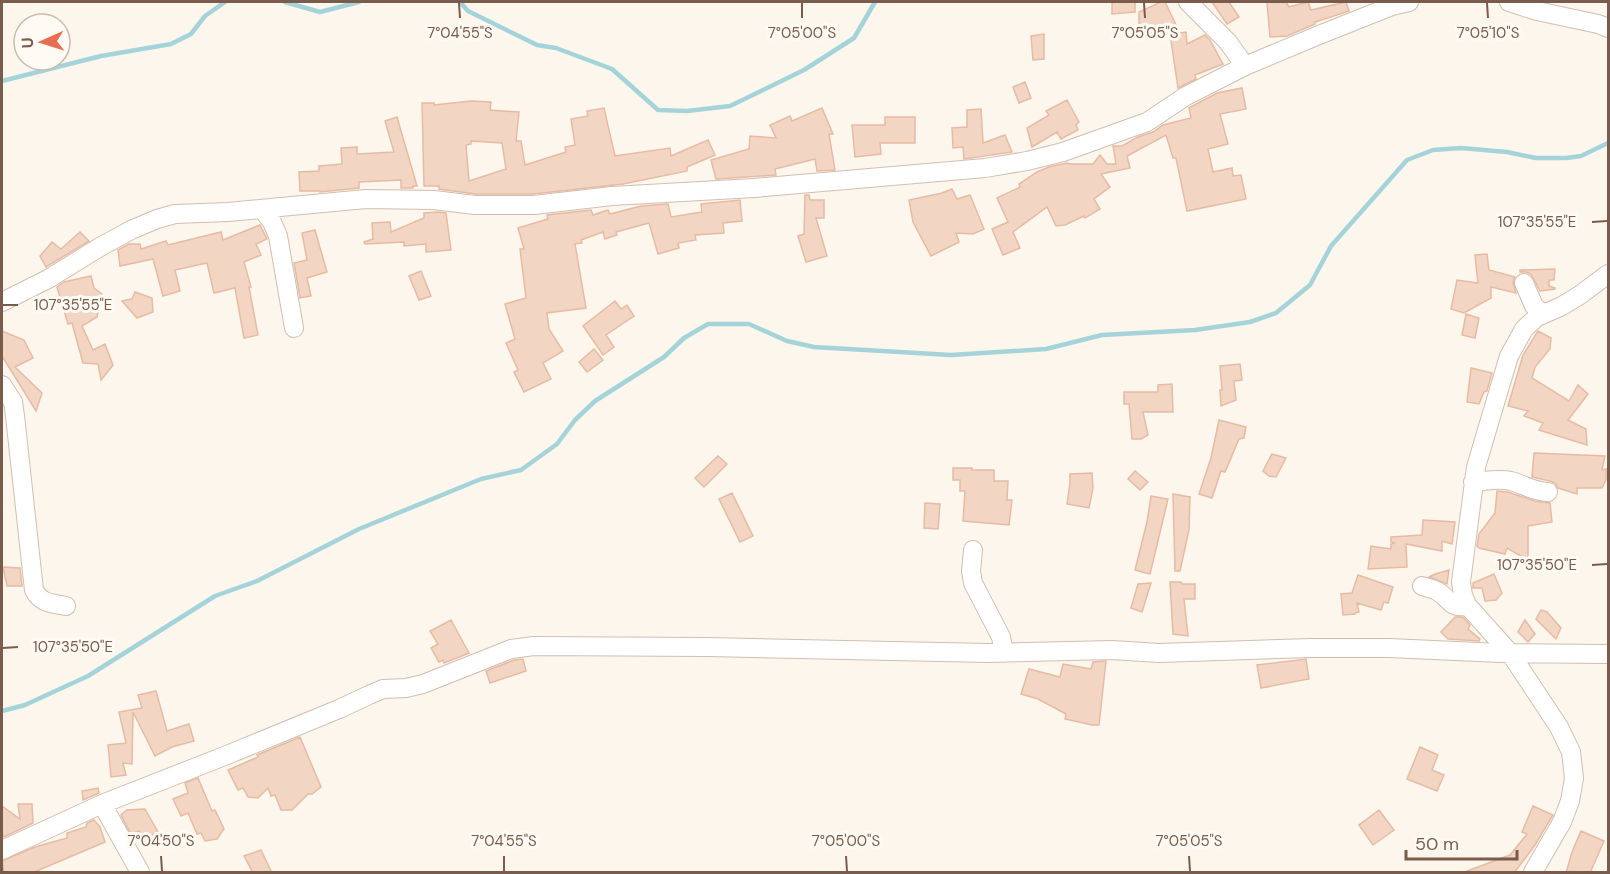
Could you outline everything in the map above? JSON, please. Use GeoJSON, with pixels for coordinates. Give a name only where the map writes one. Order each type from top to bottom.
{"type":"FeatureCollection","features":[{"type":"Feature","properties":{"kind":"street"},"geometry":{"type":"LineString","coordinates":[[1188,2],[1228,42],[1245,66]]}},
{"type":"Feature","properties":{"kind":"street"},"geometry":{"type":"LineString","coordinates":[[2,303],[131,230],[175,214],[366,199],[434,200],[475,205],[534,205],[612,196],[754,188],[985,168],[1027,161],[1063,152],[1147,122],[1186,96],[1245,66],[1392,6],[1409,2]]}},
{"type":"Feature","properties":{"kind":"street"},"geometry":{"type":"LineString","coordinates":[[1509,2],[1608,28]]}},
{"type":"Feature","properties":{"kind":"street"},"geometry":{"type":"LineString","coordinates":[[262,208],[279,236],[294,328]]}},
{"type":"Feature","properties":{"kind":"street"},"geometry":{"type":"LineString","coordinates":[[1533,873],[1562,822],[1570,801],[1574,778],[1571,752],[1559,727],[1510,653],[1467,605],[1463,595],[1461,582],[1473,482],[1487,425],[1509,356],[1524,329],[1538,316],[1562,306],[1608,274]]}},
{"type":"Feature","properties":{"kind":"street"},"geometry":{"type":"LineString","coordinates":[[1524,283],[1534,306],[1543,314]]}},
{"type":"Feature","properties":{"kind":"street"},"geometry":{"type":"LineString","coordinates":[[2,385],[13,402],[34,590],[38,598],[44,602],[66,606]]}},
{"type":"Feature","properties":{"kind":"street"},"geometry":{"type":"LineString","coordinates":[[1473,482],[1508,480],[1536,491],[1548,492]]}},
{"type":"Feature","properties":{"kind":"street"},"geometry":{"type":"LineString","coordinates":[[973,549],[971,571],[973,583],[1001,637],[1004,653]]}},
{"type":"Feature","properties":{"kind":"street"},"geometry":{"type":"LineString","coordinates":[[1422,586],[1439,592],[1454,606],[1467,605]]}},
{"type":"Feature","properties":{"kind":"street"},"geometry":{"type":"LineString","coordinates":[[2,850],[102,804],[227,755],[383,689],[406,688],[423,684],[520,647],[708,647],[1004,653],[1112,650],[1159,653],[1389,648],[1608,654]]}},
{"type":"Feature","properties":{"kind":"street"},"geometry":{"type":"LineString","coordinates":[[102,804],[140,873]]}},
{"type":"Feature","properties":{"kind":"building"},"geometry":{"type":"Polygon","coordinates":[[[1112,2],[1135,2],[1135,12],[1112,14],[1112,2]]]}},
{"type":"Feature","properties":{"kind":"building"},"geometry":{"type":"Polygon","coordinates":[[[1165,2],[1180,33],[1186,32],[1187,44],[1205,35],[1223,64],[1195,75],[1196,79],[1178,88],[1170,34],[1152,35],[1149,26],[1139,26],[1139,12],[1165,2]]]}},
{"type":"Feature","properties":{"kind":"building"},"geometry":{"type":"Polygon","coordinates":[[[1212,2],[1229,2],[1239,17],[1227,24],[1212,2]]]}},
{"type":"Feature","properties":{"kind":"building"},"geometry":{"type":"Polygon","coordinates":[[[1267,2],[1286,2],[1289,7],[1308,2],[1311,10],[1346,2],[1349,11],[1315,22],[1287,36],[1270,37],[1267,2]]]}},
{"type":"Feature","properties":{"kind":"building"},"geometry":{"type":"Polygon","coordinates":[[[1044,34],[1044,59],[1033,60],[1031,36],[1044,34]]]}},
{"type":"Feature","properties":{"kind":"building"},"geometry":{"type":"Polygon","coordinates":[[[1025,82],[1031,98],[1019,103],[1013,87],[1025,82]]]}},
{"type":"Feature","properties":{"kind":"building"},"geometry":{"type":"Polygon","coordinates":[[[1242,88],[1246,109],[1220,114],[1228,144],[1208,149],[1213,172],[1232,168],[1233,176],[1241,175],[1246,199],[1187,211],[1176,158],[1173,158],[1166,135],[1127,156],[1130,168],[1101,174],[1110,187],[1094,199],[1100,209],[1085,218],[1084,216],[1065,225],[1056,226],[1047,207],[1013,232],[1020,248],[1003,255],[992,229],[1008,222],[997,198],[1020,187],[1019,184],[1049,167],[1067,163],[1093,164],[1100,155],[1107,164],[1116,164],[1113,146],[1122,146],[1163,125],[1191,118],[1189,108],[1217,93],[1242,88]]]}},
{"type":"Feature","properties":{"kind":"building"},"geometry":{"type":"Polygon","coordinates":[[[1067,100],[1079,122],[1076,125],[1078,130],[1061,139],[1057,132],[1032,147],[1027,128],[1049,115],[1046,111],[1067,100]]]}},
{"type":"Feature","properties":{"kind":"building"},"geometry":{"type":"Polygon","coordinates":[[[471,101],[491,102],[490,110],[519,112],[516,141],[521,141],[525,165],[566,152],[565,147],[575,145],[571,119],[588,116],[587,111],[604,108],[615,156],[670,148],[671,156],[708,140],[715,155],[687,167],[687,171],[623,184],[533,194],[476,194],[439,189],[439,186],[424,186],[422,103],[434,103],[434,105],[471,101]],[[471,141],[471,144],[466,145],[469,181],[506,169],[502,143],[471,141]]]}},
{"type":"Feature","properties":{"kind":"building"},"geometry":{"type":"Polygon","coordinates":[[[822,108],[833,134],[829,134],[835,170],[817,171],[815,159],[775,169],[776,175],[716,179],[711,160],[749,149],[750,136],[776,138],[770,125],[790,116],[792,121],[822,108]]]}},
{"type":"Feature","properties":{"kind":"building"},"geometry":{"type":"Polygon","coordinates":[[[981,109],[983,143],[1005,135],[1012,152],[964,159],[963,147],[953,148],[952,128],[967,127],[967,110],[981,109]]]}},
{"type":"Feature","properties":{"kind":"building"},"geometry":{"type":"Polygon","coordinates":[[[397,117],[417,186],[401,188],[401,180],[359,182],[359,188],[320,192],[300,191],[299,172],[319,171],[319,166],[342,164],[341,148],[357,147],[357,154],[394,152],[385,121],[397,117]]]}},
{"type":"Feature","properties":{"kind":"building"},"geometry":{"type":"Polygon","coordinates":[[[885,117],[915,117],[915,143],[880,143],[881,154],[855,157],[852,125],[885,125],[885,117]]]}},
{"type":"Feature","properties":{"kind":"building"},"geometry":{"type":"Polygon","coordinates":[[[952,189],[957,199],[970,195],[984,229],[973,234],[956,233],[959,242],[931,256],[913,222],[909,200],[952,189]]]}},
{"type":"Feature","properties":{"kind":"building"},"geometry":{"type":"Polygon","coordinates":[[[805,195],[809,195],[810,200],[824,200],[824,218],[816,218],[827,256],[806,262],[798,236],[804,234],[805,195]]]}},
{"type":"Feature","properties":{"kind":"building"},"geometry":{"type":"Polygon","coordinates":[[[740,200],[742,221],[723,223],[724,233],[695,235],[696,240],[678,243],[679,248],[658,254],[649,223],[616,232],[617,235],[605,239],[603,232],[581,240],[582,243],[575,244],[586,308],[547,313],[549,329],[563,351],[543,363],[551,379],[524,392],[514,372],[518,370],[506,343],[515,339],[505,304],[526,298],[520,249],[524,249],[518,228],[548,219],[547,215],[591,210],[593,215],[608,210],[610,214],[641,206],[668,204],[671,217],[702,212],[701,204],[740,200]]]}},
{"type":"Feature","properties":{"kind":"building"},"geometry":{"type":"Polygon","coordinates":[[[424,213],[446,213],[451,250],[426,252],[426,244],[404,246],[404,242],[365,244],[364,242],[373,239],[372,223],[390,222],[391,232],[424,218],[424,213]]]}},
{"type":"Feature","properties":{"kind":"building"},"geometry":{"type":"Polygon","coordinates":[[[260,225],[267,239],[256,244],[261,255],[244,262],[251,287],[249,287],[258,335],[244,338],[235,288],[214,293],[207,263],[175,270],[180,291],[163,296],[153,259],[120,266],[118,250],[129,244],[140,244],[141,249],[166,241],[168,245],[221,232],[223,240],[260,225]]]}},
{"type":"Feature","properties":{"kind":"building"},"geometry":{"type":"Polygon","coordinates":[[[315,230],[327,272],[307,278],[311,296],[300,298],[294,263],[307,260],[302,233],[315,230]]]}},
{"type":"Feature","properties":{"kind":"building"},"geometry":{"type":"Polygon","coordinates":[[[80,232],[89,241],[46,267],[40,256],[52,242],[61,249],[80,232]]]}},
{"type":"Feature","properties":{"kind":"building"},"geometry":{"type":"Polygon","coordinates":[[[1487,254],[1489,270],[1515,277],[1513,282],[1516,293],[1491,287],[1491,298],[1464,313],[1451,309],[1457,280],[1478,283],[1475,255],[1487,254]]]}},
{"type":"Feature","properties":{"kind":"building"},"geometry":{"type":"Polygon","coordinates":[[[1555,269],[1554,280],[1549,280],[1549,286],[1555,289],[1540,291],[1531,274],[1520,272],[1520,270],[1555,269]]]}},
{"type":"Feature","properties":{"kind":"building"},"geometry":{"type":"Polygon","coordinates":[[[421,271],[431,296],[419,300],[409,276],[421,271]]]}},
{"type":"Feature","properties":{"kind":"building"},"geometry":{"type":"Polygon","coordinates":[[[91,276],[94,288],[102,294],[97,317],[82,326],[93,350],[105,344],[113,365],[101,380],[98,364],[83,363],[72,323],[68,324],[57,287],[64,282],[91,276]]]}},
{"type":"Feature","properties":{"kind":"building"},"geometry":{"type":"Polygon","coordinates":[[[135,292],[152,298],[153,312],[137,318],[122,301],[132,299],[135,292]]]}},
{"type":"Feature","properties":{"kind":"building"},"geometry":{"type":"Polygon","coordinates":[[[615,301],[621,309],[627,305],[634,316],[606,335],[614,347],[603,355],[583,326],[615,301]]]}},
{"type":"Feature","properties":{"kind":"building"},"geometry":{"type":"Polygon","coordinates":[[[1466,314],[1479,318],[1475,338],[1462,335],[1466,314]]]}},
{"type":"Feature","properties":{"kind":"building"},"geometry":{"type":"Polygon","coordinates":[[[2,331],[24,340],[33,358],[15,367],[42,393],[36,411],[2,356],[2,331]]]}},
{"type":"Feature","properties":{"kind":"building"},"geometry":{"type":"Polygon","coordinates":[[[1538,331],[1551,338],[1550,349],[1535,367],[1532,378],[1569,401],[1578,385],[1588,394],[1568,420],[1586,429],[1587,445],[1539,430],[1543,423],[1524,416],[1528,411],[1508,406],[1523,355],[1538,331]]]}},
{"type":"Feature","properties":{"kind":"building"},"geometry":{"type":"Polygon","coordinates":[[[594,349],[603,360],[587,372],[579,362],[594,349]]]}},
{"type":"Feature","properties":{"kind":"building"},"geometry":{"type":"Polygon","coordinates":[[[1240,364],[1242,380],[1234,381],[1236,400],[1221,406],[1220,366],[1240,364]]]}},
{"type":"Feature","properties":{"kind":"building"},"geometry":{"type":"Polygon","coordinates":[[[1471,368],[1492,373],[1487,391],[1484,392],[1479,404],[1467,402],[1471,368]]]}},
{"type":"Feature","properties":{"kind":"building"},"geometry":{"type":"Polygon","coordinates":[[[1172,384],[1173,412],[1143,412],[1148,435],[1141,439],[1132,439],[1129,404],[1124,404],[1124,392],[1158,392],[1158,385],[1172,384]]]}},
{"type":"Feature","properties":{"kind":"building"},"geometry":{"type":"Polygon","coordinates":[[[1219,420],[1246,427],[1244,438],[1239,439],[1225,472],[1221,471],[1212,498],[1199,494],[1211,458],[1219,420]]]}},
{"type":"Feature","properties":{"kind":"building"},"geometry":{"type":"Polygon","coordinates":[[[1534,453],[1605,456],[1602,470],[1606,469],[1606,480],[1602,488],[1577,488],[1577,494],[1558,488],[1555,483],[1532,477],[1534,453]]]}},
{"type":"Feature","properties":{"kind":"building"},"geometry":{"type":"Polygon","coordinates":[[[1272,454],[1286,458],[1276,477],[1269,476],[1263,471],[1272,454]]]}},
{"type":"Feature","properties":{"kind":"building"},"geometry":{"type":"Polygon","coordinates":[[[718,456],[727,464],[704,487],[695,478],[718,456]]]}},
{"type":"Feature","properties":{"kind":"building"},"geometry":{"type":"Polygon","coordinates":[[[953,468],[994,470],[994,481],[1008,481],[1007,500],[1012,500],[1009,525],[963,521],[965,491],[960,491],[960,480],[953,480],[953,468]]]}},
{"type":"Feature","properties":{"kind":"building"},"geometry":{"type":"Polygon","coordinates":[[[1135,471],[1148,482],[1140,490],[1128,479],[1135,471]]]}},
{"type":"Feature","properties":{"kind":"building"},"geometry":{"type":"Polygon","coordinates":[[[1092,473],[1093,488],[1089,508],[1067,504],[1070,474],[1092,473]]]}},
{"type":"Feature","properties":{"kind":"building"},"geometry":{"type":"Polygon","coordinates":[[[1497,491],[1550,503],[1552,522],[1528,526],[1528,560],[1507,548],[1505,554],[1477,546],[1479,534],[1495,513],[1497,491]]]}},
{"type":"Feature","properties":{"kind":"building"},"geometry":{"type":"Polygon","coordinates":[[[732,493],[753,536],[740,542],[719,499],[732,493]]]}},
{"type":"Feature","properties":{"kind":"building"},"geometry":{"type":"Polygon","coordinates":[[[1173,494],[1190,497],[1189,530],[1180,571],[1175,571],[1173,494]]]}},
{"type":"Feature","properties":{"kind":"building"},"geometry":{"type":"Polygon","coordinates":[[[1151,496],[1168,499],[1150,574],[1135,570],[1151,496]]]}},
{"type":"Feature","properties":{"kind":"building"},"geometry":{"type":"Polygon","coordinates":[[[925,503],[940,504],[938,529],[924,528],[925,503]]]}},
{"type":"Feature","properties":{"kind":"building"},"geometry":{"type":"Polygon","coordinates":[[[1423,520],[1455,522],[1452,544],[1442,541],[1442,551],[1406,544],[1407,567],[1368,569],[1371,546],[1391,549],[1391,544],[1395,543],[1391,542],[1391,537],[1422,535],[1423,520]]]}},
{"type":"Feature","properties":{"kind":"building"},"geometry":{"type":"Polygon","coordinates":[[[3,567],[20,568],[22,586],[7,586],[3,567]]]}},
{"type":"Feature","properties":{"kind":"building"},"geometry":{"type":"Polygon","coordinates":[[[1449,570],[1447,584],[1429,577],[1435,574],[1449,570]]]}},
{"type":"Feature","properties":{"kind":"building"},"geometry":{"type":"Polygon","coordinates":[[[1494,574],[1502,593],[1496,600],[1485,601],[1482,588],[1473,588],[1473,583],[1494,574]]]}},
{"type":"Feature","properties":{"kind":"building"},"geometry":{"type":"Polygon","coordinates":[[[1358,575],[1393,587],[1388,603],[1384,602],[1381,610],[1357,603],[1359,612],[1343,615],[1341,594],[1352,593],[1358,575]]]}},
{"type":"Feature","properties":{"kind":"building"},"geometry":{"type":"Polygon","coordinates":[[[1170,582],[1195,584],[1195,599],[1184,599],[1188,636],[1173,634],[1170,582]]]}},
{"type":"Feature","properties":{"kind":"building"},"geometry":{"type":"Polygon","coordinates":[[[1151,583],[1142,612],[1131,608],[1138,584],[1151,583]]]}},
{"type":"Feature","properties":{"kind":"building"},"geometry":{"type":"Polygon","coordinates":[[[1541,610],[1547,612],[1561,628],[1556,639],[1536,619],[1541,610]]]}},
{"type":"Feature","properties":{"kind":"building"},"geometry":{"type":"Polygon","coordinates":[[[1455,617],[1463,617],[1470,625],[1468,629],[1480,639],[1479,641],[1448,639],[1441,632],[1455,617]]]}},
{"type":"Feature","properties":{"kind":"building"},"geometry":{"type":"Polygon","coordinates":[[[451,620],[469,653],[444,663],[443,660],[439,662],[431,648],[438,644],[430,631],[451,620]]]}},
{"type":"Feature","properties":{"kind":"building"},"geometry":{"type":"Polygon","coordinates":[[[1525,620],[1535,634],[1528,642],[1518,632],[1525,620]]]}},
{"type":"Feature","properties":{"kind":"building"},"geometry":{"type":"Polygon","coordinates":[[[523,659],[526,671],[490,683],[486,671],[514,660],[523,659]]]}},
{"type":"Feature","properties":{"kind":"building"},"geometry":{"type":"Polygon","coordinates":[[[1306,659],[1309,679],[1261,688],[1257,665],[1306,659]]]}},
{"type":"Feature","properties":{"kind":"building"},"geometry":{"type":"Polygon","coordinates":[[[1106,661],[1099,725],[1065,719],[1066,714],[1038,699],[1021,694],[1029,669],[1060,677],[1063,664],[1091,669],[1093,662],[1106,661]]]}},
{"type":"Feature","properties":{"kind":"building"},"geometry":{"type":"Polygon","coordinates":[[[156,691],[167,731],[189,724],[194,741],[172,747],[155,756],[133,712],[132,764],[123,763],[126,775],[111,777],[108,745],[126,743],[119,712],[142,708],[138,695],[156,691]]]}},
{"type":"Feature","properties":{"kind":"building"},"geometry":{"type":"Polygon","coordinates":[[[300,737],[321,787],[312,794],[308,794],[292,810],[281,810],[275,795],[271,796],[268,788],[258,798],[248,797],[243,788],[238,790],[228,770],[300,737]]]}},
{"type":"Feature","properties":{"kind":"building"},"geometry":{"type":"Polygon","coordinates":[[[1420,747],[1438,755],[1432,770],[1444,775],[1437,791],[1407,779],[1420,747]]]}},
{"type":"Feature","properties":{"kind":"building"},"geometry":{"type":"Polygon","coordinates":[[[198,778],[212,811],[215,810],[224,829],[217,839],[205,841],[201,833],[197,834],[188,813],[181,816],[173,799],[188,793],[185,783],[198,778]]]}},
{"type":"Feature","properties":{"kind":"building"},"geometry":{"type":"Polygon","coordinates":[[[98,788],[99,793],[83,800],[82,791],[98,788]]]}},
{"type":"Feature","properties":{"kind":"building"},"geometry":{"type":"Polygon","coordinates":[[[18,804],[32,804],[33,823],[4,837],[2,806],[20,819],[18,804]]]}},
{"type":"Feature","properties":{"kind":"building"},"geometry":{"type":"Polygon","coordinates":[[[1533,806],[1553,815],[1535,845],[1514,873],[1467,873],[1467,871],[1510,855],[1527,834],[1522,832],[1533,806]]]}},
{"type":"Feature","properties":{"kind":"building"},"geometry":{"type":"Polygon","coordinates":[[[145,809],[158,832],[144,839],[139,831],[131,834],[121,815],[127,810],[145,809]]]}},
{"type":"Feature","properties":{"kind":"building"},"geometry":{"type":"Polygon","coordinates":[[[1379,810],[1394,830],[1373,845],[1359,825],[1379,810]]]}},
{"type":"Feature","properties":{"kind":"building"},"geometry":{"type":"Polygon","coordinates":[[[94,820],[100,827],[105,842],[32,873],[4,873],[2,861],[35,847],[67,838],[67,833],[86,827],[87,823],[94,820]]]}},
{"type":"Feature","properties":{"kind":"building"},"geometry":{"type":"Polygon","coordinates":[[[1581,831],[1604,841],[1590,873],[1566,873],[1572,852],[1581,831]]]}},
{"type":"Feature","properties":{"kind":"building"},"geometry":{"type":"Polygon","coordinates":[[[261,850],[272,873],[253,873],[244,856],[261,850]]]}},
{"type":"Feature","properties":{"kind":"waterway"},"geometry":{"type":"LineString","coordinates":[[2,81],[101,56],[171,44],[191,34],[205,16],[225,2]]}},
{"type":"Feature","properties":{"kind":"waterway"},"geometry":{"type":"LineString","coordinates":[[285,2],[320,12],[359,2]]}},
{"type":"Feature","properties":{"kind":"waterway"},"geometry":{"type":"LineString","coordinates":[[460,2],[468,11],[537,45],[556,48],[612,69],[658,110],[687,111],[730,106],[804,70],[854,38],[875,2]]}},
{"type":"Feature","properties":{"kind":"waterway"},"geometry":{"type":"LineString","coordinates":[[2,711],[25,705],[88,676],[215,596],[257,581],[359,529],[481,479],[521,470],[557,444],[575,420],[595,401],[664,357],[684,338],[708,324],[749,324],[787,341],[814,347],[951,355],[1046,349],[1102,335],[1195,330],[1250,322],[1276,313],[1310,285],[1331,246],[1407,160],[1433,150],[1461,148],[1507,152],[1536,158],[1566,158],[1581,156],[1608,143]]}}]}
